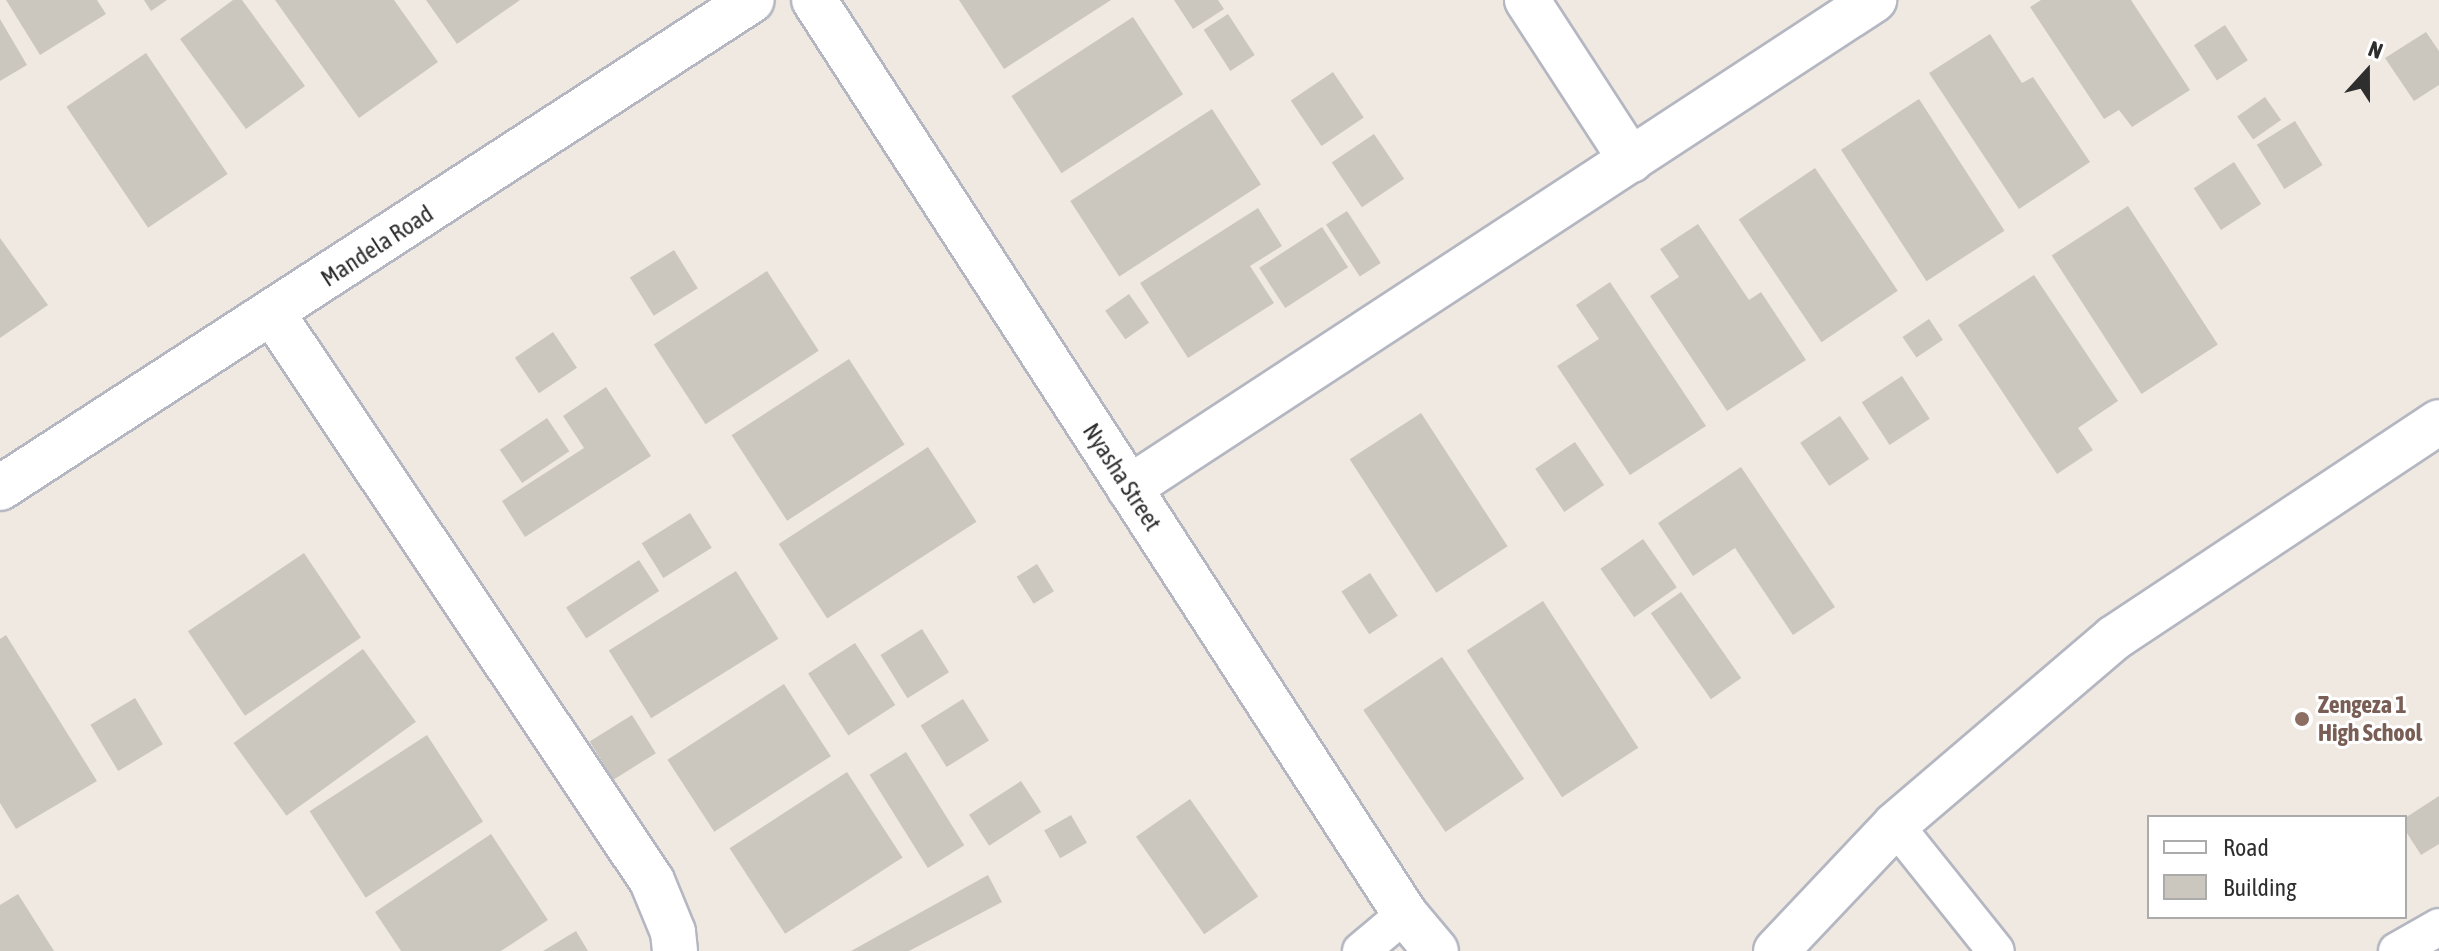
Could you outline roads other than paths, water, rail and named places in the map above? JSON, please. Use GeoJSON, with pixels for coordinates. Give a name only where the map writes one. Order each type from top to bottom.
{"type":"FeatureCollection","features":[{"type":"Feature","properties":{"kind":"street","name":"Mandela Road"},"geometry":{"type":"LineString","coordinates":[[0,488],[273,314],[752,0]]}},
{"type":"Feature","properties":{"kind":"street","name":"Nyasha Street"},"geometry":{"type":"LineString","coordinates":[[814,0],[1405,914],[1436,951]]}},
{"type":"Feature","properties":{"kind":"street"},"geometry":{"type":"LineString","coordinates":[[1527,0],[1631,160]]}},
{"type":"Feature","properties":{"kind":"street"},"geometry":{"type":"LineString","coordinates":[[1129,488],[1874,0]]}},
{"type":"Feature","properties":{"kind":"street"},"geometry":{"type":"LineString","coordinates":[[273,314],[652,881],[673,932],[675,951]]}},
{"type":"Feature","properties":{"kind":"street"},"geometry":{"type":"LineString","coordinates":[[1776,951],[1895,825],[2114,638],[2439,422]]}},
{"type":"Feature","properties":{"kind":"lane"},"geometry":{"type":"LineString","coordinates":[[1895,825],[1996,951]]}},
{"type":"Feature","properties":{"kind":"lane"},"geometry":{"type":"LineString","coordinates":[[1361,951],[1405,914]]}},
{"type":"Feature","properties":{"kind":"lane"},"geometry":{"type":"LineString","coordinates":[[2397,951],[2439,927]]}},
{"type":"Feature","properties":{"kind":"place","name":"Zengeza 1 High School"},"geometry":{"type":"Point","coordinates":[2302,719]}}]}
